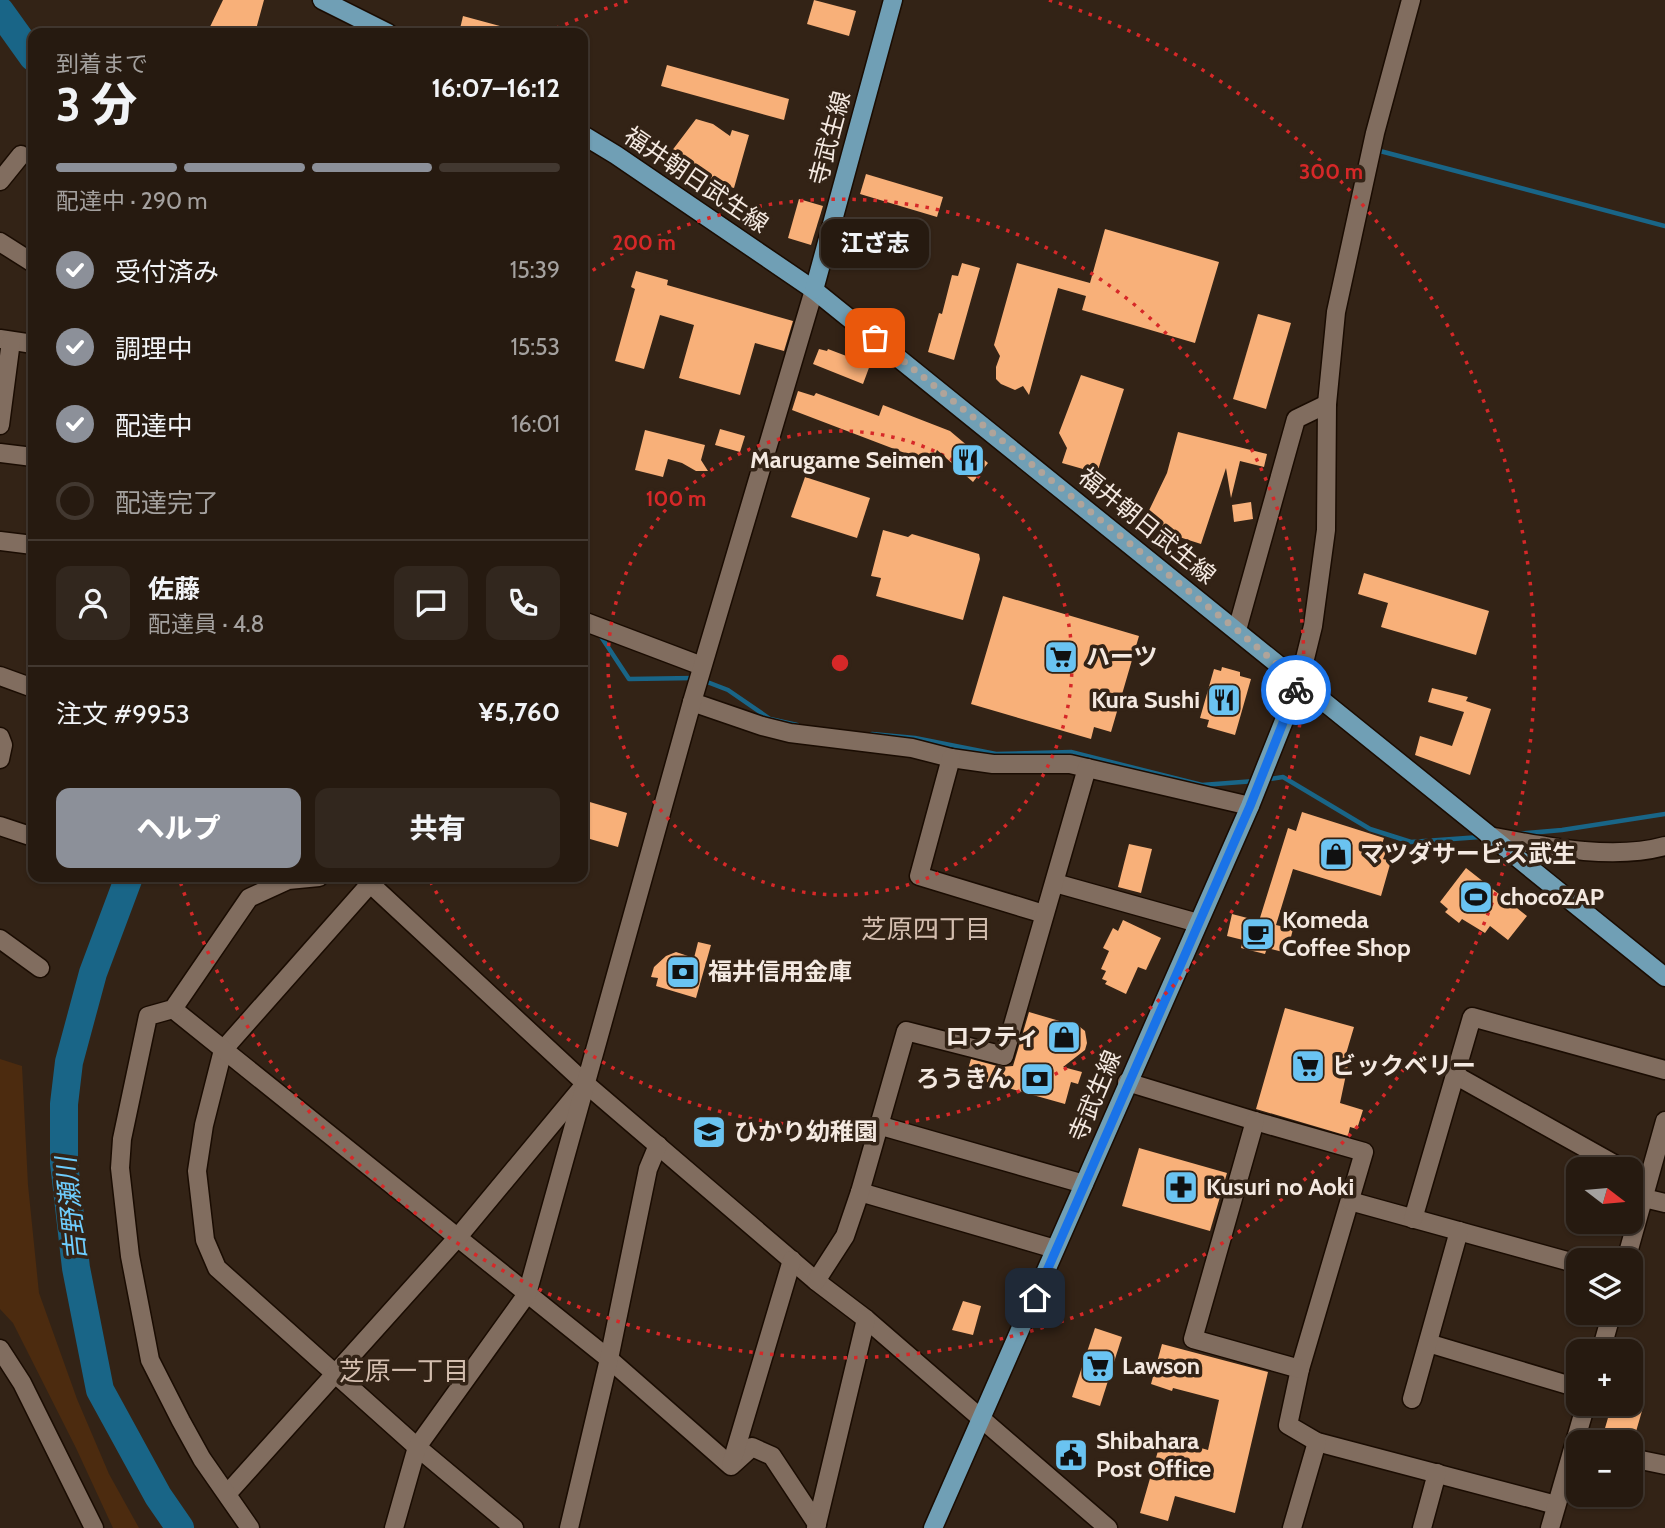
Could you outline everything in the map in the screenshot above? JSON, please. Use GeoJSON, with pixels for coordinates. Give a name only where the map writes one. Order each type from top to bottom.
{"type":"FeatureCollection","features":[{"type":"Feature","properties":{"kind":"main road"},"geometry":{"type":"LineString","coordinates":[[322,0],[378,28]]}},
{"type":"Feature","properties":{"kind":"main road","name":"寺武生線"},"geometry":{"type":"LineString","coordinates":[[814,290],[893,0]]}},
{"type":"Feature","properties":{"kind":"main road","name":"福井朝日武生線"},"geometry":{"type":"LineString","coordinates":[[588,138],[814,290],[1665,977]]}},
{"type":"Feature","properties":{"kind":"main road","name":"寺武生線"},"geometry":{"type":"LineString","coordinates":[[933,1528],[1250,806],[1299,683]]}},
{"type":"Feature","properties":{"kind":"street"},"geometry":{"type":"LineString","coordinates":[[1299,683],[1313,626],[1326,530],[1327,404],[1336,312],[1375,133],[1411,0]]}},
{"type":"Feature","properties":{"kind":"street"},"geometry":{"type":"LineString","coordinates":[[0,181],[21,155]]}},
{"type":"Feature","properties":{"kind":"street"},"geometry":{"type":"LineString","coordinates":[[1,245],[28,260]]}},
{"type":"Feature","properties":{"kind":"street"},"geometry":{"type":"LineString","coordinates":[[394,1528],[417,1447],[527,1294],[702,666],[814,290]]}},
{"type":"Feature","properties":{"kind":"street"},"geometry":{"type":"LineString","coordinates":[[0,425],[5,340],[28,343]]}},
{"type":"Feature","properties":{"kind":"street"},"geometry":{"type":"LineString","coordinates":[[1237,630],[1296,419],[1327,404]]}},
{"type":"Feature","properties":{"kind":"street"},"geometry":{"type":"LineString","coordinates":[[0,453],[28,456]]}},
{"type":"Feature","properties":{"kind":"street"},"geometry":{"type":"LineString","coordinates":[[0,541],[28,544]]}},
{"type":"Feature","properties":{"kind":"street"},"geometry":{"type":"LineString","coordinates":[[588,623],[702,666]]}},
{"type":"Feature","properties":{"kind":"street"},"geometry":{"type":"LineString","coordinates":[[0,676],[28,686]]}},
{"type":"Feature","properties":{"kind":"street"},"geometry":{"type":"LineString","coordinates":[[692,702],[790,733],[912,748],[951,758],[993,764],[1070,764],[1250,806]]}},
{"type":"Feature","properties":{"kind":"street"},"geometry":{"type":"LineString","coordinates":[[0,737],[3,745],[0,760]]}},
{"type":"Feature","properties":{"kind":"street"},"geometry":{"type":"LineString","coordinates":[[951,758],[919,876],[1044,914]]}},
{"type":"Feature","properties":{"kind":"street"},"geometry":{"type":"LineString","coordinates":[[816,1281],[845,1236],[906,1031],[1004,1056],[1087,768]]}},
{"type":"Feature","properties":{"kind":"street"},"geometry":{"type":"LineString","coordinates":[[0,825],[28,836]]}},
{"type":"Feature","properties":{"kind":"street"},"geometry":{"type":"LineString","coordinates":[[1489,836],[1533,844],[1613,852],[1648,851],[1665,846]]}},
{"type":"Feature","properties":{"kind":"street"},"geometry":{"type":"LineString","coordinates":[[250,1528],[202,1459],[150,1360],[130,1256],[120,1168],[122,1139],[148,1016],[173,1009],[249,898],[284,882]]}},
{"type":"Feature","properties":{"kind":"street"},"geometry":{"type":"LineString","coordinates":[[362,882],[223,1050],[204,1125],[197,1171],[205,1240],[217,1268],[417,1447],[514,1528]]}},
{"type":"Feature","properties":{"kind":"street"},"geometry":{"type":"LineString","coordinates":[[367,882],[586,1084],[1108,1528]]}},
{"type":"Feature","properties":{"kind":"street"},"geometry":{"type":"LineString","coordinates":[[1055,883],[1198,923]]}},
{"type":"Feature","properties":{"kind":"street"},"geometry":{"type":"LineString","coordinates":[[0,939],[40,968]]}},
{"type":"Feature","properties":{"kind":"street"},"geometry":{"type":"LineString","coordinates":[[173,1009],[609,1359],[731,1466]]}},
{"type":"Feature","properties":{"kind":"street"},"geometry":{"type":"LineString","coordinates":[[1413,1219],[1472,1017],[1665,1070]]}},
{"type":"Feature","properties":{"kind":"street"},"geometry":{"type":"LineString","coordinates":[[1455,1075],[1602,1157]]}},
{"type":"Feature","properties":{"kind":"street"},"geometry":{"type":"LineString","coordinates":[[1127,1082],[1364,1152],[1300,1369],[1288,1425],[1317,1442],[1556,1505]]}},
{"type":"Feature","properties":{"kind":"street"},"geometry":{"type":"LineString","coordinates":[[227,1494],[458,1237],[586,1084]]}},
{"type":"Feature","properties":{"kind":"street"},"geometry":{"type":"LineString","coordinates":[[1255,1121],[1194,1339],[1300,1369]]}},
{"type":"Feature","properties":{"kind":"street"},"geometry":{"type":"LineString","coordinates":[[1629,1248],[1665,1121]]}},
{"type":"Feature","properties":{"kind":"street"},"geometry":{"type":"LineString","coordinates":[[878,1125],[1084,1184]]}},
{"type":"Feature","properties":{"kind":"street"},"geometry":{"type":"LineString","coordinates":[[569,1528],[609,1359],[648,1169],[658,1145]]}},
{"type":"Feature","properties":{"kind":"street"},"geometry":{"type":"LineString","coordinates":[[1643,1187],[1665,1203]]}},
{"type":"Feature","properties":{"kind":"street"},"geometry":{"type":"LineString","coordinates":[[860,1192],[1055,1249]]}},
{"type":"Feature","properties":{"kind":"street"},"geometry":{"type":"LineString","coordinates":[[1350,1201],[1566,1261]]}},
{"type":"Feature","properties":{"kind":"street"},"geometry":{"type":"LineString","coordinates":[[1412,1399],[1459,1231]]}},
{"type":"Feature","properties":{"kind":"street"},"geometry":{"type":"LineString","coordinates":[[731,1466],[792,1260]]}},
{"type":"Feature","properties":{"kind":"street"},"geometry":{"type":"LineString","coordinates":[[816,1526],[866,1320]]}},
{"type":"Feature","properties":{"kind":"street"},"geometry":{"type":"LineString","coordinates":[[1428,1343],[1566,1384]]}},
{"type":"Feature","properties":{"kind":"street"},"geometry":{"type":"LineString","coordinates":[[0,1349],[22,1383],[94,1528]]}},
{"type":"Feature","properties":{"kind":"street"},"geometry":{"type":"LineString","coordinates":[[1292,1528],[1317,1442]]}},
{"type":"Feature","properties":{"kind":"street"},"geometry":{"type":"LineString","coordinates":[[731,1466],[752,1447],[772,1456],[816,1526]]}},
{"type":"Feature","properties":{"kind":"street"},"geometry":{"type":"LineString","coordinates":[[1643,1460],[1665,1465]]}},
{"type":"Feature","properties":{"kind":"street"},"geometry":{"type":"LineString","coordinates":[[1422,1528],[1437,1473]]}},
{"type":"Feature","properties":{"kind":"street"},"geometry":{"type":"LineString","coordinates":[[1550,1528],[1566,1476]]}},
{"type":"Feature","properties":{"kind":"shaded area"},"geometry":{"type":"Polygon","coordinates":[[[0,1059],[22,1066],[28,1185],[39,1293],[77,1399],[109,1474],[139,1528],[113,1528],[13,1323],[0,1309],[0,1059]]]}},
{"type":"Feature","properties":{"kind":"building"},"geometry":{"type":"Polygon","coordinates":[[[223,0],[264,0],[256,28],[209,28],[223,0]]]}},
{"type":"Feature","properties":{"kind":"building"},"geometry":{"type":"Polygon","coordinates":[[[814,0],[856,11],[849,36],[807,24],[814,0]]]}},
{"type":"Feature","properties":{"kind":"building"},"geometry":{"type":"Polygon","coordinates":[[[463,16],[507,28],[460,28],[463,16]]]}},
{"type":"Feature","properties":{"kind":"building"},"geometry":{"type":"Polygon","coordinates":[[[667,65],[789,99],[784,120],[661,86],[667,65]]]}},
{"type":"Feature","properties":{"kind":"building"},"geometry":{"type":"Polygon","coordinates":[[[696,119],[713,124],[730,136],[732,130],[749,135],[734,188],[716,183],[671,158],[671,152],[696,119]]]}},
{"type":"Feature","properties":{"kind":"building"},"geometry":{"type":"Polygon","coordinates":[[[866,174],[943,197],[937,217],[860,194],[866,174]]]}},
{"type":"Feature","properties":{"kind":"building"},"geometry":{"type":"Polygon","coordinates":[[[799,199],[823,206],[811,245],[788,238],[799,199]]]}},
{"type":"Feature","properties":{"kind":"building"},"geometry":{"type":"Polygon","coordinates":[[[1105,229],[1219,262],[1195,343],[1082,310],[1086,296],[1058,288],[1029,395],[1023,386],[1015,390],[1001,384],[996,379],[1000,356],[994,345],[1017,263],[1090,283],[1105,229]]]}},
{"type":"Feature","properties":{"kind":"building"},"geometry":{"type":"Polygon","coordinates":[[[962,263],[980,268],[954,360],[928,352],[952,275],[958,276],[962,263]]]}},
{"type":"Feature","properties":{"kind":"building"},"geometry":{"type":"Polygon","coordinates":[[[636,271],[668,280],[667,285],[793,321],[784,351],[755,343],[740,395],[679,378],[694,325],[660,315],[644,369],[615,361],[635,289],[631,287],[636,271]]]}},
{"type":"Feature","properties":{"kind":"building"},"geometry":{"type":"Polygon","coordinates":[[[1258,314],[1291,323],[1266,409],[1233,399],[1258,314]]]}},
{"type":"Feature","properties":{"kind":"building"},"geometry":{"type":"Polygon","coordinates":[[[819,349],[828,349],[870,365],[863,384],[813,364],[819,349]]]}},
{"type":"Feature","properties":{"kind":"building"},"geometry":{"type":"Polygon","coordinates":[[[1081,375],[1124,389],[1097,473],[1062,463],[1067,448],[1059,433],[1081,375]]]}},
{"type":"Feature","properties":{"kind":"building"},"geometry":{"type":"Polygon","coordinates":[[[798,391],[814,396],[816,393],[879,416],[883,405],[950,431],[988,463],[973,482],[937,450],[931,463],[792,410],[798,391]]]}},
{"type":"Feature","properties":{"kind":"building"},"geometry":{"type":"Polygon","coordinates":[[[720,429],[745,436],[740,452],[715,445],[720,429]]]}},
{"type":"Feature","properties":{"kind":"building"},"geometry":{"type":"Polygon","coordinates":[[[645,430],[705,445],[701,460],[708,471],[696,471],[668,459],[663,477],[635,470],[645,430]]]}},
{"type":"Feature","properties":{"kind":"building"},"geometry":{"type":"Polygon","coordinates":[[[1178,432],[1267,454],[1264,467],[1240,461],[1231,498],[1226,468],[1201,544],[1142,525],[1167,473],[1178,432]]]}},
{"type":"Feature","properties":{"kind":"building"},"geometry":{"type":"Polygon","coordinates":[[[805,477],[870,498],[857,538],[791,517],[805,477]]]}},
{"type":"Feature","properties":{"kind":"building"},"geometry":{"type":"Polygon","coordinates":[[[1251,502],[1253,519],[1234,522],[1232,505],[1251,502]]]}},
{"type":"Feature","properties":{"kind":"building"},"geometry":{"type":"Polygon","coordinates":[[[883,530],[908,537],[912,534],[979,554],[980,559],[963,620],[876,596],[881,578],[871,576],[883,530]]]}},
{"type":"Feature","properties":{"kind":"building"},"geometry":{"type":"Polygon","coordinates":[[[1364,573],[1489,611],[1476,655],[1381,627],[1388,603],[1358,594],[1364,573]]]}},
{"type":"Feature","properties":{"kind":"building"},"geometry":{"type":"Polygon","coordinates":[[[1003,596],[1139,636],[1111,732],[1094,727],[1091,739],[971,704],[1003,596]]]}},
{"type":"Feature","properties":{"kind":"building"},"geometry":{"type":"Polygon","coordinates":[[[1222,667],[1240,672],[1240,676],[1251,679],[1235,735],[1207,727],[1209,720],[1200,718],[1214,669],[1221,671],[1222,667]]]}},
{"type":"Feature","properties":{"kind":"building"},"geometry":{"type":"Polygon","coordinates":[[[1432,688],[1468,697],[1466,701],[1491,709],[1470,775],[1415,755],[1420,736],[1452,746],[1464,712],[1428,702],[1432,688]]]}},
{"type":"Feature","properties":{"kind":"building"},"geometry":{"type":"Polygon","coordinates":[[[588,801],[627,813],[618,847],[588,838],[588,801]]]}},
{"type":"Feature","properties":{"kind":"building"},"geometry":{"type":"Polygon","coordinates":[[[1302,812],[1384,838],[1381,847],[1387,849],[1383,859],[1391,861],[1381,896],[1293,869],[1276,925],[1293,929],[1287,953],[1267,948],[1265,954],[1241,948],[1243,940],[1227,936],[1232,914],[1259,921],[1288,828],[1296,831],[1302,812]]]}},
{"type":"Feature","properties":{"kind":"building"},"geometry":{"type":"Polygon","coordinates":[[[1129,844],[1152,849],[1141,893],[1118,887],[1129,844]]]}},
{"type":"Feature","properties":{"kind":"building"},"geometry":{"type":"Polygon","coordinates":[[[1466,868],[1527,916],[1508,940],[1490,926],[1485,933],[1462,919],[1459,923],[1445,912],[1448,909],[1440,902],[1466,868]]]}},
{"type":"Feature","properties":{"kind":"building"},"geometry":{"type":"Polygon","coordinates":[[[1123,920],[1161,938],[1146,970],[1138,967],[1126,994],[1105,984],[1107,981],[1102,979],[1106,971],[1101,969],[1109,951],[1103,948],[1113,928],[1118,931],[1123,920]]]}},
{"type":"Feature","properties":{"kind":"building"},"geometry":{"type":"Polygon","coordinates":[[[698,942],[711,945],[696,998],[656,986],[658,978],[651,977],[654,967],[666,956],[676,952],[694,958],[698,942]]]}},
{"type":"Feature","properties":{"kind":"building"},"geometry":{"type":"Polygon","coordinates":[[[1285,1008],[1354,1027],[1343,1064],[1348,1065],[1340,1103],[1363,1110],[1357,1129],[1350,1127],[1348,1136],[1256,1109],[1285,1008]]]}},
{"type":"Feature","properties":{"kind":"building"},"geometry":{"type":"Polygon","coordinates":[[[1029,1012],[1080,1027],[1085,1031],[1085,1050],[1063,1067],[1082,1072],[1078,1084],[1071,1082],[1065,1104],[966,1076],[971,1059],[1001,1067],[1013,1066],[1029,1012]]]}},
{"type":"Feature","properties":{"kind":"building"},"geometry":{"type":"Polygon","coordinates":[[[1139,1148],[1227,1173],[1210,1231],[1122,1206],[1139,1148]]]}},
{"type":"Feature","properties":{"kind":"building"},"geometry":{"type":"Polygon","coordinates":[[[963,1301],[981,1306],[973,1335],[952,1330],[963,1301]]]}},
{"type":"Feature","properties":{"kind":"building"},"geometry":{"type":"Polygon","coordinates":[[[1095,1328],[1122,1337],[1100,1406],[1072,1397],[1095,1328]]]}},
{"type":"Feature","properties":{"kind":"building"},"geometry":{"type":"Polygon","coordinates":[[[1162,1344],[1268,1372],[1235,1513],[1175,1496],[1168,1521],[1140,1513],[1162,1437],[1208,1450],[1219,1400],[1151,1384],[1162,1344]]]}},
{"type":"Feature","properties":{"kind":"building"},"geometry":{"type":"Polygon","coordinates":[[[1609,1416],[1641,1416],[1636,1430],[1604,1430],[1609,1416]]]}},
{"type":"Feature","properties":{"kind":"waterway","name":"吉野瀬川"},"geometry":{"type":"LineString","coordinates":[[0,11],[28,50]]}},
{"type":"Feature","properties":{"kind":"waterway"},"geometry":{"type":"LineString","coordinates":[[1377,154],[1380,151],[1665,226]]}},
{"type":"Feature","properties":{"kind":"waterway"},"geometry":{"type":"LineString","coordinates":[[598,632],[629,679],[694,678]]}},
{"type":"Feature","properties":{"kind":"waterway"},"geometry":{"type":"LineString","coordinates":[[702,680],[728,690],[770,719],[797,725]]}},
{"type":"Feature","properties":{"kind":"waterway"},"geometry":{"type":"LineString","coordinates":[[872,734],[915,738],[996,754],[1071,752],[1202,785],[1255,781]]}},
{"type":"Feature","properties":{"kind":"waterway"},"geometry":{"type":"LineString","coordinates":[[1264,780],[1283,777],[1370,829],[1411,842],[1480,837]]}},
{"type":"Feature","properties":{"kind":"waterway"},"geometry":{"type":"LineString","coordinates":[[1517,834],[1665,814]]}},
{"type":"Feature","properties":{"kind":"waterway","name":"吉野瀬川"},"geometry":{"type":"LineString","coordinates":[[127,882],[93,973],[69,1062],[64,1104],[64,1163],[76,1268],[100,1390],[158,1496],[180,1528]]}},
{"type":"Feature","properties":{"kind":"way so far"},"geometry":{"type":"LineString","coordinates":[[875,338],[1237,630],[1299,683],[1296,690]]}},
{"type":"Feature","properties":{"kind":"place","name":"江ざ志"},"geometry":{"type":"Point","coordinates":[875,338]}},
{"type":"Feature","properties":{"kind":"place","name":"Marugame Seimen"},"geometry":{"type":"Point","coordinates":[968,460]}},
{"type":"Feature","properties":{"kind":"place","name":"ハーツ"},"geometry":{"type":"Point","coordinates":[1061,657]}},
{"type":"Feature","properties":{"kind":"place","name":"Kura Sushi"},"geometry":{"type":"Point","coordinates":[1224,700]}},
{"type":"Feature","properties":{"kind":"place","name":"マツダサービス武生"},"geometry":{"type":"Point","coordinates":[1336,854]}},
{"type":"Feature","properties":{"kind":"place","name":"chocoZAP"},"geometry":{"type":"Point","coordinates":[1476,897]}},
{"type":"Feature","properties":{"kind":"place","name":"Komeda Coffee Shop"},"geometry":{"type":"Point","coordinates":[1258,934]}},
{"type":"Feature","properties":{"kind":"place","name":"福井信用金庫"},"geometry":{"type":"Point","coordinates":[683,972]}},
{"type":"Feature","properties":{"kind":"place","name":"ロフティ"},"geometry":{"type":"Point","coordinates":[1064,1037]}},
{"type":"Feature","properties":{"kind":"place","name":"ビックベリー"},"geometry":{"type":"Point","coordinates":[1308,1066]}},
{"type":"Feature","properties":{"kind":"place","name":"ろうきん"},"geometry":{"type":"Point","coordinates":[1037,1079]}},
{"type":"Feature","properties":{"kind":"place","name":"ひかり幼稚園"},"geometry":{"type":"Point","coordinates":[709,1132]}},
{"type":"Feature","properties":{"kind":"place","name":"Kusuri no Aoki"},"geometry":{"type":"Point","coordinates":[1181,1187]}},
{"type":"Feature","properties":{"kind":"place","name":"Lawson"},"geometry":{"type":"Point","coordinates":[1098,1366]}},
{"type":"Feature","properties":{"kind":"place","name":"Shibahara Post Office"},"geometry":{"type":"Point","coordinates":[1071,1455]}},
{"type":"Feature","properties":{"kind":"district","name":"芝原四丁目"},"geometry":{"type":"Point","coordinates":[926,929]}},
{"type":"Feature","properties":{"kind":"district","name":"芝原一丁目"},"geometry":{"type":"Point","coordinates":[404,1371]}},
{"type":"Feature","properties":{"kind":"route"},"geometry":{"type":"LineString","coordinates":[[1035,1298],[1127,1082],[1250,806],[1296,690]]}}]}
